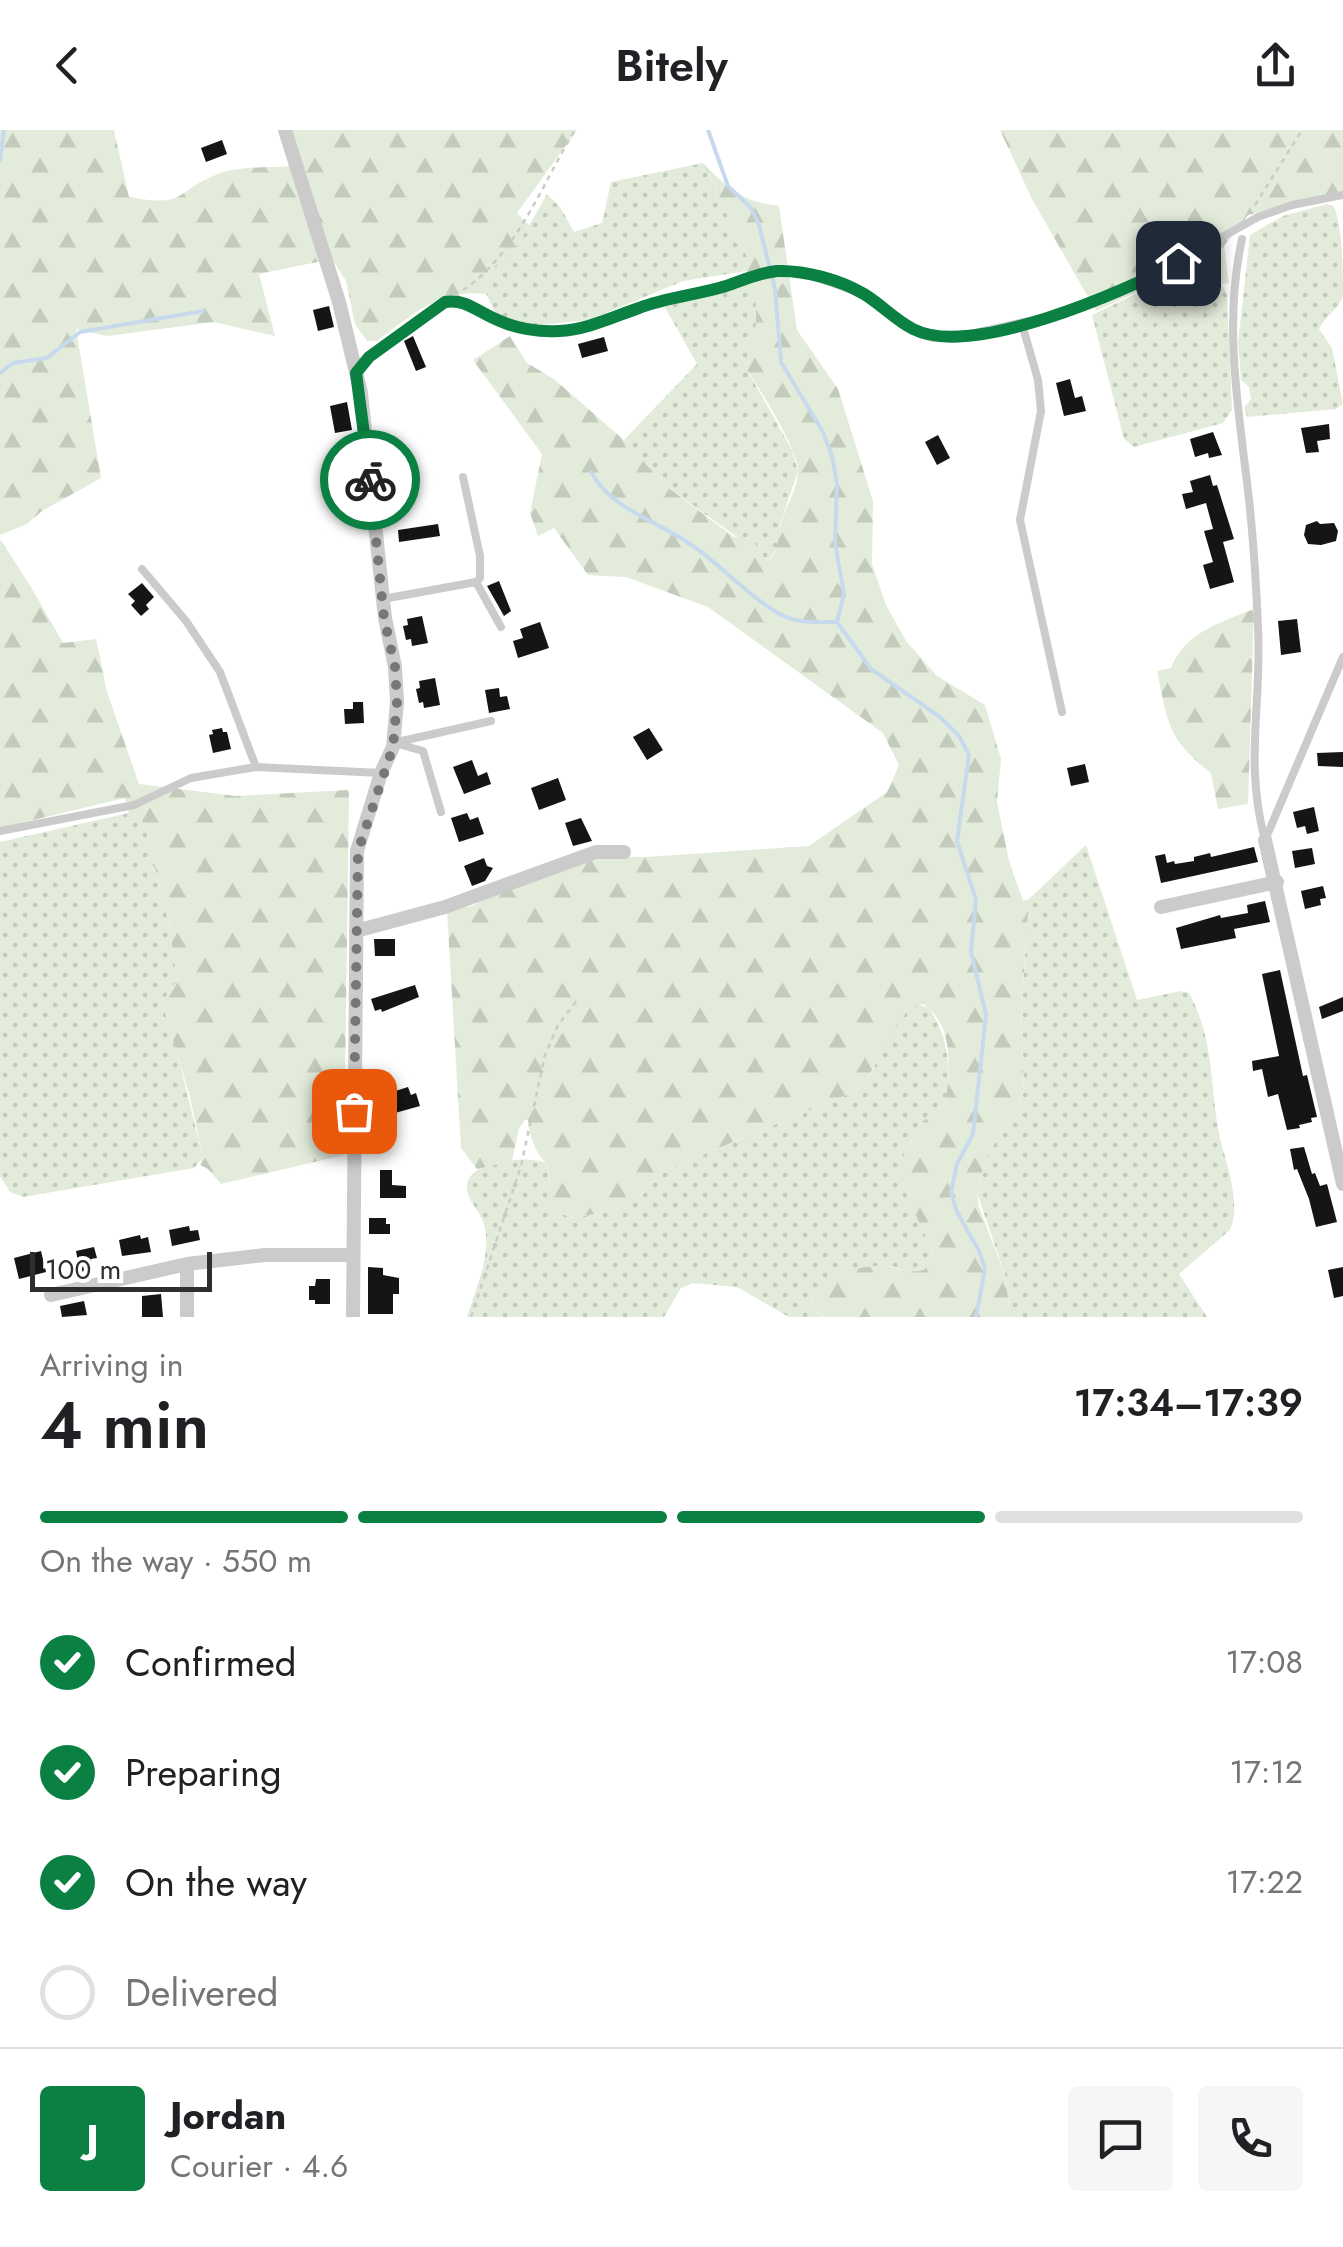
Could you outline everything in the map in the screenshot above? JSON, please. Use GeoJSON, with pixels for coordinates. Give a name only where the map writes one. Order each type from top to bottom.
{"type":"FeatureCollection","features":[{"type":"Feature","properties":{"kind":"street"},"geometry":{"type":"LineString","coordinates":[[286,130],[339,302],[356,373],[397,702],[394,743],[358,851],[353,1317]]}},
{"type":"Feature","properties":{"kind":"street"},"geometry":{"type":"LineString","coordinates":[[1265,840],[1343,1184]]}},
{"type":"Feature","properties":{"kind":"street"},"geometry":{"type":"LineString","coordinates":[[356,931],[445,906],[596,852],[624,852]]}},
{"type":"Feature","properties":{"kind":"street"},"geometry":{"type":"LineString","coordinates":[[1162,907],[1277,882]]}},
{"type":"Feature","properties":{"kind":"street"},"geometry":{"type":"LineString","coordinates":[[51,1294],[188,1264],[265,1254],[352,1254]]}},
{"type":"Feature","properties":{"kind":"street"},"geometry":{"type":"LineString","coordinates":[[188,1264],[188,1317]]}},
{"type":"Feature","properties":{"kind":"lane"},"geometry":{"type":"LineString","coordinates":[[356,373],[369,357],[445,302],[458,299],[524,329],[562,331],[594,324],[665,298],[778,271],[803,273],[864,294],[913,329],[933,338],[952,338],[1022,324],[1136,285],[1258,217],[1292,205],[1343,195]]}},
{"type":"Feature","properties":{"kind":"lane"},"geometry":{"type":"LineString","coordinates":[[1242,239],[1233,292],[1233,367],[1254,547],[1259,636],[1253,780],[1265,840]]}},
{"type":"Feature","properties":{"kind":"lane"},"geometry":{"type":"LineString","coordinates":[[1022,324],[1038,380],[1042,411],[1020,520],[1062,712]]}},
{"type":"Feature","properties":{"kind":"lane"},"geometry":{"type":"LineString","coordinates":[[383,599],[476,582],[480,578],[480,556],[463,477]]}},
{"type":"Feature","properties":{"kind":"lane"},"geometry":{"type":"LineString","coordinates":[[142,569],[186,621],[220,672],[256,767]]}},
{"type":"Feature","properties":{"kind":"lane"},"geometry":{"type":"LineString","coordinates":[[476,582],[501,627]]}},
{"type":"Feature","properties":{"kind":"lane"},"geometry":{"type":"LineString","coordinates":[[1265,840],[1343,657]]}},
{"type":"Feature","properties":{"kind":"lane"},"geometry":{"type":"LineString","coordinates":[[394,743],[491,721]]}},
{"type":"Feature","properties":{"kind":"lane"},"geometry":{"type":"LineString","coordinates":[[394,743],[423,751],[441,812]]}},
{"type":"Feature","properties":{"kind":"lane"},"geometry":{"type":"LineString","coordinates":[[0,832],[134,804],[192,778],[256,767],[382,773]]}},
{"type":"Feature","properties":{"kind":"path"},"geometry":{"type":"LineString","coordinates":[[445,302],[470,285],[508,245],[575,130]]}},
{"type":"Feature","properties":{"kind":"path"},"geometry":{"type":"LineString","coordinates":[[1244,226],[1302,130]]}},
{"type":"Feature","properties":{"kind":"path"},"geometry":{"type":"LineString","coordinates":[[471,1317],[521,1166],[545,1055],[558,1025],[579,998]]}},
{"type":"Feature","properties":{"kind":"green space"},"geometry":{"type":"Polygon","coordinates":[[[0,130],[114,130],[129,197],[162,201],[226,171],[290,166],[278,130],[577,130],[517,213],[529,225],[512,251],[488,271],[486,294],[454,295],[427,305],[377,341],[367,341],[355,324],[346,281],[332,259],[259,274],[275,336],[214,322],[107,336],[76,329],[101,478],[42,511],[27,524],[0,535],[0,130]]]}},
{"type":"Feature","properties":{"kind":"green space"},"geometry":{"type":"Polygon","coordinates":[[[1000,130],[1343,130],[1343,191],[1248,215],[1224,246],[1229,283],[1223,284],[1208,270],[1191,267],[1096,311],[1032,199],[1000,130]]]}},
{"type":"Feature","properties":{"kind":"green space"},"geometry":{"type":"Polygon","coordinates":[[[703,163],[750,263],[747,271],[683,281],[589,320],[539,325],[512,323],[497,316],[486,294],[488,271],[515,246],[547,194],[560,207],[574,232],[602,223],[611,182],[703,163]]]}},
{"type":"Feature","properties":{"kind":"green space"},"geometry":{"type":"Polygon","coordinates":[[[703,163],[736,192],[779,206],[797,330],[838,389],[873,501],[872,564],[886,605],[906,641],[937,676],[985,705],[1001,759],[997,802],[1009,861],[1023,901],[1029,899],[1021,1013],[1024,1090],[1019,1109],[986,1156],[977,1193],[1006,1278],[1010,1317],[824,1317],[811,1308],[819,1288],[849,1270],[883,1266],[918,1271],[924,1270],[932,1259],[900,1180],[904,1155],[920,1124],[946,1102],[945,1036],[941,1024],[923,1004],[903,1017],[856,1091],[680,1164],[659,1175],[643,1194],[613,1210],[575,1218],[554,1211],[546,1191],[550,1183],[547,1164],[534,1144],[528,1120],[519,1128],[512,1161],[477,1169],[461,1148],[447,910],[472,906],[596,856],[646,857],[809,846],[887,792],[899,765],[883,733],[708,607],[626,577],[588,575],[554,528],[538,536],[530,513],[542,454],[473,360],[510,336],[527,363],[554,379],[624,440],[666,486],[734,537],[754,539],[760,558],[769,560],[777,547],[798,471],[785,433],[745,366],[756,318],[747,271],[750,263],[703,163]]]}},
{"type":"Feature","properties":{"kind":"green space"},"geometry":{"type":"Polygon","coordinates":[[[1327,204],[1333,206],[1339,223],[1343,296],[1319,329],[1332,348],[1343,404],[1336,409],[1247,417],[1244,408],[1251,399],[1249,387],[1241,380],[1238,343],[1250,235],[1283,216],[1327,204]]]}},
{"type":"Feature","properties":{"kind":"green space"},"geometry":{"type":"Polygon","coordinates":[[[1191,267],[1214,275],[1227,295],[1232,410],[1223,423],[1134,447],[1124,439],[1092,315],[1191,267]]]}},
{"type":"Feature","properties":{"kind":"green space"},"geometry":{"type":"Polygon","coordinates":[[[752,282],[757,302],[756,324],[745,366],[792,450],[798,471],[780,524],[779,544],[769,560],[760,558],[755,550],[666,486],[624,440],[697,364],[663,304],[733,290],[752,282]]]}},
{"type":"Feature","properties":{"kind":"green space"},"geometry":{"type":"Polygon","coordinates":[[[0,539],[63,643],[96,639],[107,692],[139,784],[236,796],[349,790],[344,1155],[221,1184],[200,1165],[203,1158],[190,1097],[163,1006],[177,981],[169,924],[144,823],[129,813],[125,798],[0,828],[0,539]]]}},
{"type":"Feature","properties":{"kind":"green space"},"geometry":{"type":"Polygon","coordinates":[[[1254,609],[1248,804],[1218,809],[1211,773],[1186,750],[1172,729],[1157,671],[1171,668],[1194,637],[1254,609]]]}},
{"type":"Feature","properties":{"kind":"green space"},"geometry":{"type":"Polygon","coordinates":[[[129,813],[144,823],[169,924],[177,981],[164,999],[203,1158],[194,1168],[23,1197],[10,1192],[0,1176],[0,842],[129,813]]]}},
{"type":"Feature","properties":{"kind":"green space"},"geometry":{"type":"Polygon","coordinates":[[[1086,845],[1137,1000],[1181,991],[1189,993],[1204,1033],[1234,1202],[1230,1230],[1179,1274],[1207,1317],[1010,1317],[1006,1278],[977,1193],[986,1156],[1019,1109],[1024,1090],[1021,1013],[1029,899],[1086,845]]]}},
{"type":"Feature","properties":{"kind":"green space"},"geometry":{"type":"Polygon","coordinates":[[[917,1004],[929,1008],[936,1020],[948,1064],[946,1102],[920,1124],[904,1155],[931,1249],[932,1259],[924,1270],[884,1266],[844,1279],[811,1301],[816,1312],[824,1317],[789,1317],[737,1287],[693,1283],[681,1288],[664,1317],[467,1317],[486,1248],[484,1224],[467,1192],[468,1181],[481,1168],[504,1161],[540,1161],[547,1164],[554,1211],[574,1218],[613,1210],[643,1194],[659,1175],[680,1164],[856,1091],[872,1071],[898,1022],[917,1004]]]}},
{"type":"Feature","properties":{"kind":"building"},"geometry":{"type":"Polygon","coordinates":[[[222,140],[227,154],[206,162],[201,148],[222,140]]]}},
{"type":"Feature","properties":{"kind":"building"},"geometry":{"type":"Polygon","coordinates":[[[329,306],[334,327],[318,331],[313,310],[329,306]]]}},
{"type":"Feature","properties":{"kind":"building"},"geometry":{"type":"Polygon","coordinates":[[[413,336],[426,367],[416,371],[404,341],[413,336]]]}},
{"type":"Feature","properties":{"kind":"building"},"geometry":{"type":"Polygon","coordinates":[[[604,337],[608,351],[582,358],[578,344],[604,337]]]}},
{"type":"Feature","properties":{"kind":"building"},"geometry":{"type":"Polygon","coordinates":[[[1070,379],[1075,398],[1082,396],[1086,411],[1064,416],[1056,383],[1070,379]]]}},
{"type":"Feature","properties":{"kind":"building"},"geometry":{"type":"Polygon","coordinates":[[[347,402],[352,430],[335,433],[330,406],[347,402]]]}},
{"type":"Feature","properties":{"kind":"building"},"geometry":{"type":"Polygon","coordinates":[[[1329,424],[1330,439],[1317,441],[1319,452],[1306,453],[1301,428],[1329,424]]]}},
{"type":"Feature","properties":{"kind":"building"},"geometry":{"type":"Polygon","coordinates":[[[1213,432],[1222,455],[1209,458],[1208,453],[1195,457],[1190,439],[1213,432]]]}},
{"type":"Feature","properties":{"kind":"building"},"geometry":{"type":"Polygon","coordinates":[[[938,435],[950,458],[937,465],[925,442],[938,435]]]}},
{"type":"Feature","properties":{"kind":"building"},"geometry":{"type":"Polygon","coordinates":[[[1210,475],[1213,486],[1217,485],[1234,539],[1223,542],[1234,582],[1210,589],[1203,565],[1213,562],[1204,531],[1213,529],[1206,503],[1186,509],[1182,494],[1193,492],[1190,481],[1210,475]]]}},
{"type":"Feature","properties":{"kind":"building"},"geometry":{"type":"Polygon","coordinates":[[[1317,521],[1334,523],[1338,531],[1336,541],[1308,544],[1304,535],[1306,525],[1317,521]]]}},
{"type":"Feature","properties":{"kind":"building"},"geometry":{"type":"Polygon","coordinates":[[[438,524],[440,536],[399,542],[398,530],[438,524]]]}},
{"type":"Feature","properties":{"kind":"building"},"geometry":{"type":"Polygon","coordinates":[[[499,581],[511,611],[504,616],[487,586],[499,581]]]}},
{"type":"Feature","properties":{"kind":"building"},"geometry":{"type":"Polygon","coordinates":[[[142,583],[154,597],[141,616],[131,605],[135,601],[128,594],[142,583]]]}},
{"type":"Feature","properties":{"kind":"building"},"geometry":{"type":"Polygon","coordinates":[[[422,616],[428,643],[412,646],[411,639],[406,640],[403,626],[408,625],[407,619],[422,616]]]}},
{"type":"Feature","properties":{"kind":"building"},"geometry":{"type":"Polygon","coordinates":[[[1297,619],[1301,652],[1281,655],[1278,621],[1297,619]]]}},
{"type":"Feature","properties":{"kind":"building"},"geometry":{"type":"Polygon","coordinates":[[[540,622],[549,648],[518,658],[513,641],[523,638],[520,629],[540,622]]]}},
{"type":"Feature","properties":{"kind":"building"},"geometry":{"type":"Polygon","coordinates":[[[435,678],[440,705],[424,708],[416,689],[420,688],[419,681],[435,678]]]}},
{"type":"Feature","properties":{"kind":"building"},"geometry":{"type":"Polygon","coordinates":[[[499,688],[500,697],[507,696],[510,709],[489,713],[485,690],[499,688]]]}},
{"type":"Feature","properties":{"kind":"building"},"geometry":{"type":"Polygon","coordinates":[[[353,702],[363,702],[364,723],[345,724],[344,709],[353,709],[353,702]]]}},
{"type":"Feature","properties":{"kind":"building"},"geometry":{"type":"Polygon","coordinates":[[[222,728],[227,732],[231,749],[213,753],[209,735],[222,728]]]}},
{"type":"Feature","properties":{"kind":"building"},"geometry":{"type":"Polygon","coordinates":[[[649,728],[663,750],[647,760],[633,737],[649,728]]]}},
{"type":"Feature","properties":{"kind":"building"},"geometry":{"type":"Polygon","coordinates":[[[1343,752],[1343,767],[1318,766],[1317,753],[1343,752]]]}},
{"type":"Feature","properties":{"kind":"building"},"geometry":{"type":"Polygon","coordinates":[[[472,760],[478,776],[487,772],[491,784],[464,794],[453,767],[472,760]]]}},
{"type":"Feature","properties":{"kind":"building"},"geometry":{"type":"Polygon","coordinates":[[[1085,764],[1089,782],[1071,786],[1067,768],[1085,764]]]}},
{"type":"Feature","properties":{"kind":"building"},"geometry":{"type":"Polygon","coordinates":[[[558,778],[566,800],[539,810],[531,788],[558,778]]]}},
{"type":"Feature","properties":{"kind":"building"},"geometry":{"type":"Polygon","coordinates":[[[1314,807],[1319,831],[1307,834],[1305,826],[1297,828],[1293,812],[1314,807]]]}},
{"type":"Feature","properties":{"kind":"building"},"geometry":{"type":"Polygon","coordinates":[[[467,813],[470,820],[478,817],[484,834],[459,842],[451,818],[467,813]]]}},
{"type":"Feature","properties":{"kind":"building"},"geometry":{"type":"Polygon","coordinates":[[[581,818],[592,841],[573,846],[565,823],[581,818]]]}},
{"type":"Feature","properties":{"kind":"building"},"geometry":{"type":"Polygon","coordinates":[[[1254,847],[1258,862],[1161,883],[1155,856],[1165,854],[1167,863],[1175,864],[1210,853],[1211,857],[1254,847]]]}},
{"type":"Feature","properties":{"kind":"building"},"geometry":{"type":"Polygon","coordinates":[[[1312,848],[1315,864],[1295,868],[1292,851],[1312,848]]]}},
{"type":"Feature","properties":{"kind":"building"},"geometry":{"type":"Polygon","coordinates":[[[484,858],[487,866],[493,868],[485,881],[472,886],[464,866],[484,858]]]}},
{"type":"Feature","properties":{"kind":"building"},"geometry":{"type":"Polygon","coordinates":[[[1323,886],[1326,898],[1320,899],[1321,905],[1305,909],[1301,891],[1323,886]]]}},
{"type":"Feature","properties":{"kind":"building"},"geometry":{"type":"Polygon","coordinates":[[[1265,901],[1270,922],[1234,929],[1236,938],[1181,949],[1176,928],[1220,915],[1221,918],[1248,913],[1247,905],[1265,901]]]}},
{"type":"Feature","properties":{"kind":"building"},"geometry":{"type":"Polygon","coordinates":[[[374,939],[395,939],[395,956],[375,956],[374,939]]]}},
{"type":"Feature","properties":{"kind":"building"},"geometry":{"type":"Polygon","coordinates":[[[1280,970],[1303,1076],[1307,1075],[1317,1117],[1299,1125],[1300,1128],[1287,1130],[1278,1094],[1268,1097],[1262,1069],[1253,1071],[1252,1061],[1279,1056],[1262,974],[1280,970]]]}},
{"type":"Feature","properties":{"kind":"building"},"geometry":{"type":"Polygon","coordinates":[[[415,985],[419,997],[382,1012],[375,1011],[371,999],[415,985]]]}},
{"type":"Feature","properties":{"kind":"building"},"geometry":{"type":"Polygon","coordinates":[[[1343,997],[1343,1011],[1322,1019],[1319,1007],[1343,997]]]}},
{"type":"Feature","properties":{"kind":"building"},"geometry":{"type":"Polygon","coordinates":[[[408,1087],[411,1095],[416,1093],[420,1106],[395,1113],[389,1093],[408,1087]]]}},
{"type":"Feature","properties":{"kind":"building"},"geometry":{"type":"Polygon","coordinates":[[[1304,1147],[1312,1174],[1315,1173],[1320,1186],[1327,1184],[1337,1222],[1316,1227],[1290,1149],[1304,1147]]]}},
{"type":"Feature","properties":{"kind":"building"},"geometry":{"type":"Polygon","coordinates":[[[380,1170],[392,1170],[392,1185],[406,1186],[406,1198],[380,1198],[380,1170]]]}},
{"type":"Feature","properties":{"kind":"building"},"geometry":{"type":"Polygon","coordinates":[[[369,1218],[386,1218],[390,1234],[369,1234],[369,1218]]]}},
{"type":"Feature","properties":{"kind":"building"},"geometry":{"type":"Polygon","coordinates":[[[189,1226],[190,1231],[198,1230],[200,1240],[172,1246],[169,1230],[189,1226]]]}},
{"type":"Feature","properties":{"kind":"building"},"geometry":{"type":"Polygon","coordinates":[[[140,1235],[141,1239],[148,1237],[151,1252],[122,1256],[119,1240],[140,1235]]]}},
{"type":"Feature","properties":{"kind":"building"},"geometry":{"type":"Polygon","coordinates":[[[94,1247],[97,1258],[91,1259],[93,1269],[80,1272],[76,1251],[94,1247]]]}},
{"type":"Feature","properties":{"kind":"building"},"geometry":{"type":"Polygon","coordinates":[[[41,1251],[46,1272],[19,1279],[14,1258],[41,1251]]]}},
{"type":"Feature","properties":{"kind":"building"},"geometry":{"type":"Polygon","coordinates":[[[368,1267],[383,1268],[383,1275],[399,1278],[399,1294],[393,1294],[393,1314],[368,1314],[368,1267]]]}},
{"type":"Feature","properties":{"kind":"building"},"geometry":{"type":"Polygon","coordinates":[[[1343,1267],[1343,1296],[1334,1298],[1328,1270],[1343,1267]]]}},
{"type":"Feature","properties":{"kind":"building"},"geometry":{"type":"Polygon","coordinates":[[[316,1279],[330,1279],[330,1304],[309,1300],[309,1286],[315,1286],[316,1279]]]}},
{"type":"Feature","properties":{"kind":"building"},"geometry":{"type":"Polygon","coordinates":[[[161,1294],[163,1317],[142,1317],[142,1296],[161,1294]]]}},
{"type":"Feature","properties":{"kind":"building"},"geometry":{"type":"Polygon","coordinates":[[[84,1301],[87,1315],[62,1317],[60,1306],[84,1301]]]}},
{"type":"Feature","properties":{"kind":"waterway"},"geometry":{"type":"LineString","coordinates":[[0,160],[4,130]]}},
{"type":"Feature","properties":{"kind":"waterway"},"geometry":{"type":"LineString","coordinates":[[708,130],[728,186],[751,208],[759,225],[775,289],[781,362],[823,432],[832,456],[837,484],[835,543],[844,594],[837,622]]}},
{"type":"Feature","properties":{"kind":"waterway"},"geometry":{"type":"LineString","coordinates":[[0,373],[13,363],[47,358],[80,332],[203,311]]}},
{"type":"Feature","properties":{"kind":"waterway"},"geometry":{"type":"LineString","coordinates":[[591,472],[611,496],[690,544],[776,612],[798,620],[837,622],[871,669],[940,717],[959,736],[969,755],[957,841],[976,900],[971,951],[986,1015],[973,1134],[957,1164],[951,1192],[985,1269],[976,1317]]}},
{"type":"Feature","properties":{"kind":"way so far"},"geometry":{"type":"LineString","coordinates":[[354,1111],[358,851],[393,747],[397,702],[370,480]]}},
{"type":"Feature","properties":{"kind":"route"},"geometry":{"type":"LineString","coordinates":[[370,480],[356,373],[396,335],[445,302],[458,299],[524,329],[562,331],[594,324],[665,298],[778,271],[831,281],[864,294],[913,329],[933,338],[952,338],[1060,314],[1136,285],[1178,263]]}}]}
